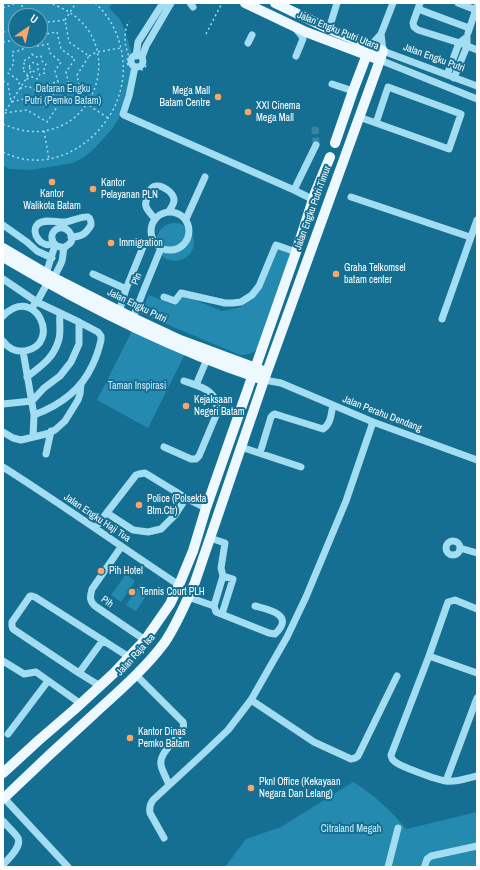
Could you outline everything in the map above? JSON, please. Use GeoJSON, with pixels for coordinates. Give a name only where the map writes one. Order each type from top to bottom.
{"type":"FeatureCollection","features":[{"type":"Feature","properties":{"kind":"main road","name":"Jalan Engku Putri Utara"},"geometry":{"type":"LineString","coordinates":[[245,3],[318,36],[368,50]]}},
{"type":"Feature","properties":{"kind":"main road","name":"Jalan Engku Putri Utara"},"geometry":{"type":"LineString","coordinates":[[275,3],[329,28],[381,56]]}},
{"type":"Feature","properties":{"kind":"main road"},"geometry":{"type":"LineString","coordinates":[[335,143],[352,91],[368,50]]}},
{"type":"Feature","properties":{"kind":"main road","name":"Jalan Engku Putri Timur"},"geometry":{"type":"LineString","coordinates":[[265,376],[381,56]]}},
{"type":"Feature","properties":{"kind":"main road","name":"Jalan Engku Putri Timur"},"geometry":{"type":"LineString","coordinates":[[254,372],[314,200],[315,193],[330,157]]}},
{"type":"Feature","properties":{"kind":"main road","name":"Jalan Engku Putri"},"geometry":{"type":"LineString","coordinates":[[3,248],[107,314],[176,347],[207,359],[254,372]]}},
{"type":"Feature","properties":{"kind":"main road","name":"Jalan Engku Putri"},"geometry":{"type":"LineString","coordinates":[[3,257],[180,340],[265,376]]}},
{"type":"Feature","properties":{"kind":"main road","name":"Jalan Raja Isa"},"geometry":{"type":"LineString","coordinates":[[3,773],[8,764],[39,740],[78,706],[129,657],[145,640],[170,604],[193,551],[206,508],[254,372]]}},
{"type":"Feature","properties":{"kind":"main road","name":"Jalan Raja Isa"},"geometry":{"type":"LineString","coordinates":[[3,799],[136,675],[165,641],[181,613],[194,585],[265,376]]}},
{"type":"Feature","properties":{"kind":"main road"},"geometry":{"type":"LineString","coordinates":[[78,706],[86,721]]}},
{"type":"Feature","properties":{"kind":"street"},"geometry":{"type":"LineString","coordinates":[[163,3],[138,42],[139,56],[143,61],[142,65],[135,67],[129,96],[123,114],[314,200]]}},
{"type":"Feature","properties":{"kind":"street"},"geometry":{"type":"LineString","coordinates":[[139,56],[172,3]]}},
{"type":"Feature","properties":{"kind":"street"},"geometry":{"type":"LineString","coordinates":[[329,28],[336,3]]}},
{"type":"Feature","properties":{"kind":"street"},"geometry":{"type":"LineString","coordinates":[[368,50],[380,34],[393,3]]}},
{"type":"Feature","properties":{"kind":"street"},"geometry":{"type":"LineString","coordinates":[[454,78],[467,46],[469,28],[476,8],[458,3]]}},
{"type":"Feature","properties":{"kind":"street"},"geometry":{"type":"LineString","coordinates":[[469,28],[419,6],[413,23],[414,27],[418,30],[477,50]]}},
{"type":"Feature","properties":{"kind":"street"},"geometry":{"type":"LineString","coordinates":[[293,25],[302,37],[298,57],[308,40],[318,36]]}},
{"type":"Feature","properties":{"kind":"street"},"geometry":{"type":"LineString","coordinates":[[380,34],[381,56],[477,99]]}},
{"type":"Feature","properties":{"kind":"street"},"geometry":{"type":"LineString","coordinates":[[248,43],[252,35]]}},
{"type":"Feature","properties":{"kind":"street"},"geometry":{"type":"LineString","coordinates":[[447,75],[459,43],[467,37]]}},
{"type":"Feature","properties":{"kind":"street","name":"Jalan Engku Putri"},"geometry":{"type":"LineString","coordinates":[[381,56],[447,75],[477,86]]}},
{"type":"Feature","properties":{"kind":"street"},"geometry":{"type":"LineString","coordinates":[[332,84],[352,91]]}},
{"type":"Feature","properties":{"kind":"street"},"geometry":{"type":"LineString","coordinates":[[359,117],[449,150],[461,114],[388,87],[376,123]]}},
{"type":"Feature","properties":{"kind":"street"},"geometry":{"type":"LineString","coordinates":[[294,190],[316,145]]}},
{"type":"Feature","properties":{"kind":"street"},"geometry":{"type":"LineString","coordinates":[[186,220],[205,177]]}},
{"type":"Feature","properties":{"kind":"street"},"geometry":{"type":"LineString","coordinates":[[155,219],[146,208],[145,202],[151,188],[160,186],[171,193],[174,197],[174,201],[169,211]]}},
{"type":"Feature","properties":{"kind":"street"},"geometry":{"type":"LineString","coordinates":[[351,197],[470,237]]}},
{"type":"Feature","properties":{"kind":"street"},"geometry":{"type":"LineString","coordinates":[[169,211],[182,215],[189,226],[190,232],[189,238],[185,244],[174,250],[161,248],[152,239],[151,233],[151,227],[155,219],[163,213],[169,211]]}},
{"type":"Feature","properties":{"kind":"street"},"geometry":{"type":"LineString","coordinates":[[65,247],[62,248],[52,244],[44,244],[35,235],[36,226],[42,222],[64,222],[88,217],[91,225],[84,234],[71,237]]}},
{"type":"Feature","properties":{"kind":"street"},"geometry":{"type":"LineString","coordinates":[[442,319],[477,220]]}},
{"type":"Feature","properties":{"kind":"street"},"geometry":{"type":"LineString","coordinates":[[3,224],[37,251],[52,258]]}},
{"type":"Feature","properties":{"kind":"street"},"geometry":{"type":"LineString","coordinates":[[29,308],[37,302],[50,278],[60,265],[65,247],[70,243],[71,237],[69,231],[63,228],[54,231],[52,237],[50,278]]}},
{"type":"Feature","properties":{"kind":"street"},"geometry":{"type":"LineString","coordinates":[[164,297],[175,301],[181,293],[225,303],[241,302],[252,295],[259,286],[276,245],[296,252]]}},
{"type":"Feature","properties":{"kind":"street"},"geometry":{"type":"LineString","coordinates":[[119,312],[126,289],[143,247]]}},
{"type":"Feature","properties":{"kind":"street","name":"Pln"},"geometry":{"type":"LineString","coordinates":[[133,318],[161,248]]}},
{"type":"Feature","properties":{"kind":"street"},"geometry":{"type":"LineString","coordinates":[[93,274],[126,289]]}},
{"type":"Feature","properties":{"kind":"street"},"geometry":{"type":"LineString","coordinates":[[3,279],[37,302],[99,333],[101,340],[93,365],[81,384],[59,403],[34,415]]}},
{"type":"Feature","properties":{"kind":"street"},"geometry":{"type":"LineString","coordinates":[[3,316],[8,311],[22,306],[36,312],[41,318],[43,325],[41,340],[30,350],[23,351],[9,348],[3,341]]}},
{"type":"Feature","properties":{"kind":"street"},"geometry":{"type":"LineString","coordinates":[[27,377],[45,363],[54,353],[59,337],[60,313]]}},
{"type":"Feature","properties":{"kind":"street"},"geometry":{"type":"LineString","coordinates":[[3,404],[32,401],[44,388],[60,376],[71,362],[79,344],[79,322]]}},
{"type":"Feature","properties":{"kind":"street"},"geometry":{"type":"LineString","coordinates":[[23,351],[34,415],[33,437]]}},
{"type":"Feature","properties":{"kind":"street"},"geometry":{"type":"LineString","coordinates":[[196,385],[207,359]]}},
{"type":"Feature","properties":{"kind":"street","name":"Jalan Perahu Dendang"},"geometry":{"type":"LineString","coordinates":[[265,376],[373,422],[477,460]]}},
{"type":"Feature","properties":{"kind":"street"},"geometry":{"type":"LineString","coordinates":[[164,447],[191,459],[196,459],[199,456],[217,413],[215,399],[212,394],[207,390],[184,381]]}},
{"type":"Feature","properties":{"kind":"street"},"geometry":{"type":"LineString","coordinates":[[3,432],[13,438],[21,440],[46,434],[55,430],[69,416],[78,400],[81,384]]}},
{"type":"Feature","properties":{"kind":"street"},"geometry":{"type":"LineString","coordinates":[[260,453],[271,417],[273,415],[275,414],[323,430],[328,425],[333,405]]}},
{"type":"Feature","properties":{"kind":"street"},"geometry":{"type":"LineString","coordinates":[[164,838],[152,818],[149,809],[150,804],[228,730],[252,700],[287,637],[306,597],[346,501],[373,422]]}},
{"type":"Feature","properties":{"kind":"street"},"geometry":{"type":"LineString","coordinates":[[46,454],[50,431]]}},
{"type":"Feature","properties":{"kind":"street"},"geometry":{"type":"LineString","coordinates":[[241,447],[301,467]]}},
{"type":"Feature","properties":{"kind":"street","name":"Jalan Engku Haji Tua"},"geometry":{"type":"LineString","coordinates":[[3,467],[179,585]]}},
{"type":"Feature","properties":{"kind":"street"},"geometry":{"type":"LineString","coordinates":[[95,528],[136,475],[139,474],[145,473],[186,498],[206,508]]}},
{"type":"Feature","properties":{"kind":"street"},"geometry":{"type":"LineString","coordinates":[[107,513],[132,530],[148,532],[161,529],[175,515],[186,498]]}},
{"type":"Feature","properties":{"kind":"street"},"geometry":{"type":"LineString","coordinates":[[210,538],[225,543],[221,568],[223,576],[214,606],[216,612],[275,634],[281,627],[282,623],[282,619],[279,614],[274,611],[255,606]]}},
{"type":"Feature","properties":{"kind":"street","name":"Pih"},"geometry":{"type":"LineString","coordinates":[[121,547],[92,589],[90,595],[91,601],[95,606],[145,640]]}},
{"type":"Feature","properties":{"kind":"street"},"geometry":{"type":"LineString","coordinates":[[460,548],[477,553]]}},
{"type":"Feature","properties":{"kind":"street"},"geometry":{"type":"LineString","coordinates":[[222,614],[233,580],[223,576]]}},
{"type":"Feature","properties":{"kind":"street"},"geometry":{"type":"LineString","coordinates":[[100,686],[13,629],[12,622],[30,596],[36,597],[129,657]]}},
{"type":"Feature","properties":{"kind":"street"},"geometry":{"type":"LineString","coordinates":[[188,597],[214,606]]}},
{"type":"Feature","properties":{"kind":"street"},"geometry":{"type":"LineString","coordinates":[[477,609],[455,600],[448,602],[391,755],[395,762],[416,772],[446,782],[477,776]]}},
{"type":"Feature","properties":{"kind":"street"},"geometry":{"type":"LineString","coordinates":[[79,673],[103,640]]}},
{"type":"Feature","properties":{"kind":"street"},"geometry":{"type":"LineString","coordinates":[[429,656],[477,673]]}},
{"type":"Feature","properties":{"kind":"street"},"geometry":{"type":"LineString","coordinates":[[3,661],[24,674],[36,672],[78,706]]}},
{"type":"Feature","properties":{"kind":"street"},"geometry":{"type":"LineString","coordinates":[[136,675],[183,722],[184,725],[183,730],[162,757],[161,765],[169,785]]}},
{"type":"Feature","properties":{"kind":"street"},"geometry":{"type":"LineString","coordinates":[[252,700],[314,742],[351,759],[358,756],[398,676]]}},
{"type":"Feature","properties":{"kind":"street"},"geometry":{"type":"LineString","coordinates":[[8,734],[48,681]]}},
{"type":"Feature","properties":{"kind":"street"},"geometry":{"type":"LineString","coordinates":[[446,782],[477,698]]}},
{"type":"Feature","properties":{"kind":"street"},"geometry":{"type":"LineString","coordinates":[[3,799],[68,867]]}},
{"type":"Feature","properties":{"kind":"street"},"geometry":{"type":"LineString","coordinates":[[3,821],[18,839],[19,844],[16,850],[3,865]]}},
{"type":"Feature","properties":{"kind":"street"},"geometry":{"type":"LineString","coordinates":[[388,867],[398,828]]}},
{"type":"Feature","properties":{"kind":"street"},"geometry":{"type":"LineString","coordinates":[[425,865],[427,859],[431,856],[477,846]]}},
{"type":"Feature","properties":{"kind":"path"},"geometry":{"type":"LineString","coordinates":[[3,8],[17,3]]}},
{"type":"Feature","properties":{"kind":"path"},"geometry":{"type":"LineString","coordinates":[[3,124],[22,131],[33,132],[55,129],[73,119],[81,112],[93,95],[99,74],[99,63],[93,40],[87,29],[79,20],[69,12],[48,3]]}},
{"type":"Feature","properties":{"kind":"path"},"geometry":{"type":"LineString","coordinates":[[76,3],[65,20],[69,42],[89,56]]}},
{"type":"Feature","properties":{"kind":"path"},"geometry":{"type":"LineString","coordinates":[[3,152],[11,156],[32,160],[49,159],[65,155],[85,143],[105,123],[113,111],[122,85],[124,70],[123,56],[120,42],[114,29],[107,17],[95,3]]}},
{"type":"Feature","properties":{"kind":"path"},"geometry":{"type":"LineString","coordinates":[[99,7],[102,3]]}},
{"type":"Feature","properties":{"kind":"path"},"geometry":{"type":"LineString","coordinates":[[206,34],[222,3]]}},
{"type":"Feature","properties":{"kind":"path"},"geometry":{"type":"LineString","coordinates":[[48,22],[65,20]]}},
{"type":"Feature","properties":{"kind":"path"},"geometry":{"type":"LineString","coordinates":[[11,102],[28,98],[44,107],[53,94],[70,90],[66,72],[75,59],[60,49],[57,32],[48,34]]}},
{"type":"Feature","properties":{"kind":"path"},"geometry":{"type":"LineString","coordinates":[[21,88],[28,86],[40,93],[46,84],[58,82],[55,71],[61,62],[50,53],[48,44]]}},
{"type":"Feature","properties":{"kind":"path"},"geometry":{"type":"LineString","coordinates":[[21,88],[18,80],[8,73],[14,63],[12,52],[22,50],[23,48]]}},
{"type":"Feature","properties":{"kind":"path"},"geometry":{"type":"LineString","coordinates":[[108,118],[82,99],[77,75],[89,56],[97,52],[121,48]]}},
{"type":"Feature","properties":{"kind":"path"},"geometry":{"type":"LineString","coordinates":[[32,54],[35,57],[41,56],[42,61],[46,64],[44,68],[45,73],[40,74],[37,79],[32,77],[27,78],[26,73],[22,70],[25,66],[23,61],[28,59],[32,54]]}},
{"type":"Feature","properties":{"kind":"path"},"geometry":{"type":"LineString","coordinates":[[4,114],[32,71],[36,71],[38,69],[35,62],[30,64],[32,71]]}},
{"type":"Feature","properties":{"kind":"path"},"geometry":{"type":"LineString","coordinates":[[3,81],[8,84],[11,102]]}},
{"type":"Feature","properties":{"kind":"path"},"geometry":{"type":"LineString","coordinates":[[4,114],[27,110],[47,122],[59,104],[82,99]]}},
{"type":"Feature","properties":{"kind":"path"},"geometry":{"type":"LineString","coordinates":[[3,109],[4,114]]}},
{"type":"Feature","properties":{"kind":"path"},"geometry":{"type":"LineString","coordinates":[[44,131],[49,159]]}},
{"type":"Feature","properties":{"kind":"green space","name":"Dataran Engku Putri (Pemko Batam)"},"geometry":{"type":"Polygon","coordinates":[[[3,3],[113,3],[109,8],[119,18],[125,30],[132,55],[133,68],[124,109],[113,128],[94,149],[73,163],[31,170],[9,169],[3,165],[3,3]]]}},
{"type":"Feature","properties":{"kind":"green space"},"geometry":{"type":"Polygon","coordinates":[[[171,223],[179,223],[189,228],[193,235],[193,249],[189,256],[179,261],[171,261],[161,256],[159,253],[156,246],[156,238],[161,228],[164,226],[171,223]]]}},
{"type":"Feature","properties":{"kind":"green space"},"geometry":{"type":"Polygon","coordinates":[[[278,249],[294,254],[260,348],[253,352],[246,355],[240,355],[140,313],[149,295],[174,305],[180,294],[222,311],[241,307],[252,298],[278,249]]]}},
{"type":"Feature","properties":{"kind":"green space","name":"Taman Inspirasi"},"geometry":{"type":"Polygon","coordinates":[[[133,329],[185,354],[148,428],[97,400],[133,329]]]}},
{"type":"Feature","properties":{"kind":"green space"},"geometry":{"type":"Polygon","coordinates":[[[126,574],[135,581],[121,602],[111,595],[126,574]]]}},
{"type":"Feature","properties":{"kind":"green space"},"geometry":{"type":"Polygon","coordinates":[[[140,584],[150,590],[136,611],[126,605],[140,584]]]}},
{"type":"Feature","properties":{"kind":"green space","name":"Citraland Megah"},"geometry":{"type":"Polygon","coordinates":[[[353,782],[381,803],[406,829],[477,812],[477,867],[225,867],[246,839],[281,827],[353,782]]]}},
{"type":"Feature","properties":{"kind":"tunnel"},"geometry":{"type":"LineString","coordinates":[[315,127],[316,145]]}},
{"type":"Feature","properties":{"kind":"place","name":"Mega Mall Batam Centre"},"geometry":{"type":"Point","coordinates":[218,97]}},
{"type":"Feature","properties":{"kind":"place","name":"XXI Cinema Mega Mall"},"geometry":{"type":"Point","coordinates":[248,112]}},
{"type":"Feature","properties":{"kind":"place","name":"Kantor Walikota Batam"},"geometry":{"type":"Point","coordinates":[52,182]}},
{"type":"Feature","properties":{"kind":"place","name":"Kantor Pelayanan PLN"},"geometry":{"type":"Point","coordinates":[93,189]}},
{"type":"Feature","properties":{"kind":"place","name":"Immigration"},"geometry":{"type":"Point","coordinates":[111,243]}},
{"type":"Feature","properties":{"kind":"place","name":"Graha Telkomsel batam center"},"geometry":{"type":"Point","coordinates":[336,274]}},
{"type":"Feature","properties":{"kind":"place","name":"Kejaksaan Negeri Batam"},"geometry":{"type":"Point","coordinates":[186,406]}},
{"type":"Feature","properties":{"kind":"place","name":"Police (Polsekta Btm.Ctr)"},"geometry":{"type":"Point","coordinates":[139,505]}},
{"type":"Feature","properties":{"kind":"place","name":"Pih Hotel"},"geometry":{"type":"Point","coordinates":[101,571]}},
{"type":"Feature","properties":{"kind":"place","name":"Tennis Court PLH"},"geometry":{"type":"Point","coordinates":[132,592]}},
{"type":"Feature","properties":{"kind":"place","name":"Kantor Dinas Pemko Batam"},"geometry":{"type":"Point","coordinates":[130,738]}},
{"type":"Feature","properties":{"kind":"place","name":"Pknl Office (Kekayaan Negara Dan Lelang)"},"geometry":{"type":"Point","coordinates":[251,788]}}]}
